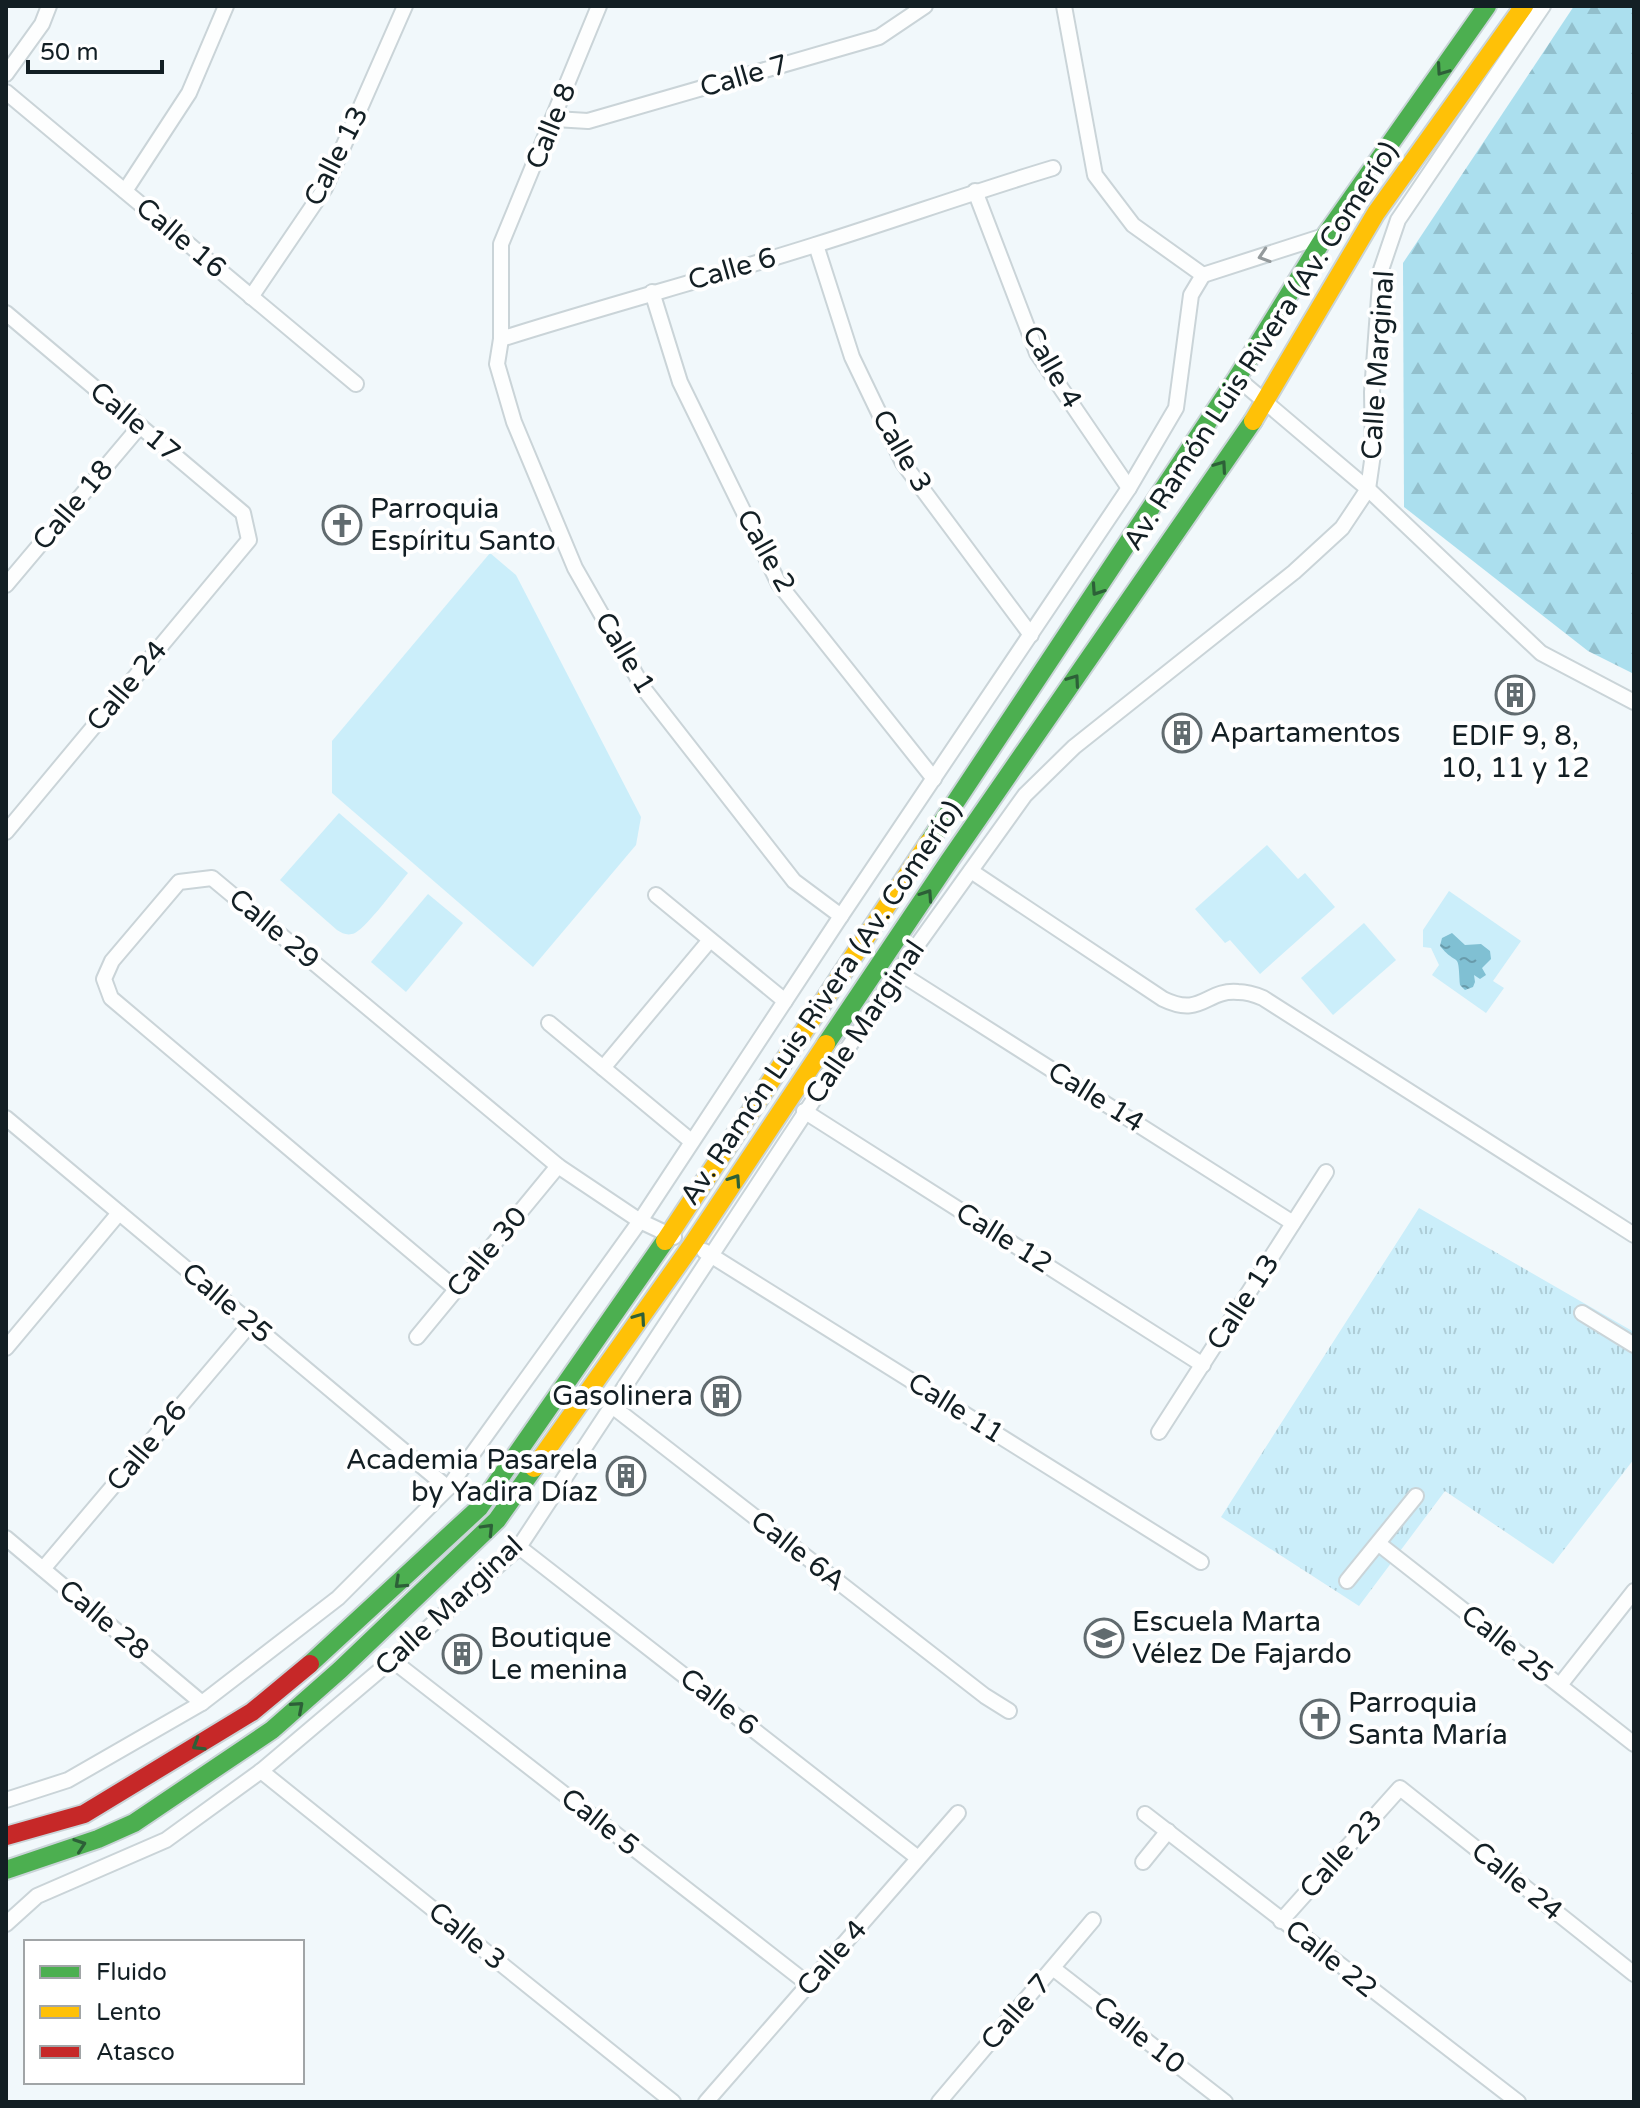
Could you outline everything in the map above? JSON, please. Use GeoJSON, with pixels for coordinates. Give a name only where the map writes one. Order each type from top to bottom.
{"type":"FeatureCollection","features":[{"type":"Feature","properties":{"kind":"highway","name":"Av. Ramón Luis Rivera (Av. Comerío)"},"geometry":{"type":"LineString","coordinates":[[6,1836],[84,1814],[252,1712],[329,1648],[479,1508],[669,1235],[1237,378],[1325,236],[1487,6]]}},
{"type":"Feature","properties":{"kind":"highway","name":"Av. Ramón Luis Rivera (Av. Comerío)"},"geometry":{"type":"LineString","coordinates":[[6,1870],[98,1839],[134,1823],[272,1730],[340,1670],[497,1520],[692,1245],[949,861],[1265,403],[1376,213],[1524,6]]}},
{"type":"Feature","properties":{"kind":"street"},"geometry":{"type":"LineString","coordinates":[[6,74],[42,24],[49,6]]}},
{"type":"Feature","properties":{"kind":"street"},"geometry":{"type":"LineString","coordinates":[[125,191],[189,93],[226,6]]}},
{"type":"Feature","properties":{"kind":"street","name":"Calle 13"},"geometry":{"type":"LineString","coordinates":[[251,297],[325,188],[405,6]]}},
{"type":"Feature","properties":{"kind":"street","name":"Calle 8"},"geometry":{"type":"LineString","coordinates":[[501,339],[501,244],[599,6]]}},
{"type":"Feature","properties":{"kind":"street","name":"Calle 7"},"geometry":{"type":"LineString","coordinates":[[555,119],[588,121],[879,37],[925,6]]}},
{"type":"Feature","properties":{"kind":"street"},"geometry":{"type":"LineString","coordinates":[[1064,6],[1095,175],[1133,225],[1203,275]]}},
{"type":"Feature","properties":{"kind":"street","name":"Calle Marginal"},"geometry":{"type":"LineString","coordinates":[[6,1924],[37,1896],[166,1840],[261,1771],[519,1547],[804,1111],[898,972],[1025,795],[1074,747],[1294,572],[1342,528],[1368,489],[1373,454],[1372,392],[1381,270],[1398,220],[1543,6]]}},
{"type":"Feature","properties":{"kind":"street","name":"Calle 16"},"geometry":{"type":"LineString","coordinates":[[6,92],[356,384]]}},
{"type":"Feature","properties":{"kind":"street","name":"Calle 6"},"geometry":{"type":"LineString","coordinates":[[501,339],[816,245],[1053,168]]}},
{"type":"Feature","properties":{"kind":"street","name":"Calle 4"},"geometry":{"type":"LineString","coordinates":[[975,191],[1037,353],[1129,488]]}},
{"type":"Feature","properties":{"kind":"street"},"geometry":{"type":"LineString","coordinates":[[6,1800],[68,1780],[202,1703],[338,1598],[448,1488],[640,1221],[1129,488],[1176,408],[1191,295],[1203,275],[1325,236]]}},
{"type":"Feature","properties":{"kind":"street","name":"Calle 3"},"geometry":{"type":"LineString","coordinates":[[816,245],[852,357],[903,463],[1031,635]]}},
{"type":"Feature","properties":{"kind":"street","name":"Calle 2"},"geometry":{"type":"LineString","coordinates":[[652,292],[680,382],[779,584],[934,779]]}},
{"type":"Feature","properties":{"kind":"street","name":"Calle 17"},"geometry":{"type":"LineString","coordinates":[[9,321],[243,513],[249,540]]}},
{"type":"Feature","properties":{"kind":"street","name":"Calle 1"},"geometry":{"type":"LineString","coordinates":[[501,339],[497,364],[514,422],[575,568],[644,689],[794,881],[841,916]]}},
{"type":"Feature","properties":{"kind":"street"},"geometry":{"type":"LineString","coordinates":[[1237,378],[1368,489],[1541,653],[1634,702]]}},
{"type":"Feature","properties":{"kind":"street","name":"Calle 18"},"geometry":{"type":"LineString","coordinates":[[6,585],[140,426]]}},
{"type":"Feature","properties":{"kind":"street","name":"Calle 24"},"geometry":{"type":"LineString","coordinates":[[6,832],[249,540]]}},
{"type":"Feature","properties":{"kind":"street"},"geometry":{"type":"LineString","coordinates":[[971,871],[1177,1006],[1190,1007],[1236,991],[1263,998],[1634,1235]]}},
{"type":"Feature","properties":{"kind":"street","name":"Calle 29"},"geometry":{"type":"LineString","coordinates":[[456,1289],[111,998],[104,979],[112,961],[179,882],[212,878],[558,1166],[640,1221],[669,1235]]}},
{"type":"Feature","properties":{"kind":"street"},"geometry":{"type":"LineString","coordinates":[[656,895],[785,1001]]}},
{"type":"Feature","properties":{"kind":"street"},"geometry":{"type":"LineString","coordinates":[[603,1068],[710,940]]}},
{"type":"Feature","properties":{"kind":"street","name":"Calle 14"},"geometry":{"type":"LineString","coordinates":[[898,972],[1293,1223]]}},
{"type":"Feature","properties":{"kind":"street"},"geometry":{"type":"LineString","coordinates":[[549,1023],[691,1141]]}},
{"type":"Feature","properties":{"kind":"street","name":"Calle 12"},"geometry":{"type":"LineString","coordinates":[[804,1111],[1203,1365]]}},
{"type":"Feature","properties":{"kind":"street","name":"Calle 25"},"geometry":{"type":"LineString","coordinates":[[6,1118],[448,1488]]}},
{"type":"Feature","properties":{"kind":"street","name":"Calle 30"},"geometry":{"type":"LineString","coordinates":[[417,1337],[558,1166]]}},
{"type":"Feature","properties":{"kind":"street","name":"Calle 13"},"geometry":{"type":"LineString","coordinates":[[1159,1432],[1326,1172]]}},
{"type":"Feature","properties":{"kind":"street"},"geometry":{"type":"LineString","coordinates":[[6,1348],[119,1213]]}},
{"type":"Feature","properties":{"kind":"street","name":"Calle 11"},"geometry":{"type":"LineString","coordinates":[[669,1235],[712,1255],[1201,1562]]}},
{"type":"Feature","properties":{"kind":"street"},"geometry":{"type":"LineString","coordinates":[[1582,1313],[1634,1345]]}},
{"type":"Feature","properties":{"kind":"street","name":"Calle 26"},"geometry":{"type":"LineString","coordinates":[[43,1569],[251,1323]]}},
{"type":"Feature","properties":{"kind":"street","name":"Calle 6A"},"geometry":{"type":"LineString","coordinates":[[612,1406],[985,1696],[1009,1711]]}},
{"type":"Feature","properties":{"kind":"street"},"geometry":{"type":"LineString","coordinates":[[1347,1581],[1416,1496]]}},
{"type":"Feature","properties":{"kind":"street","name":"Calle 28"},"geometry":{"type":"LineString","coordinates":[[6,1538],[202,1703]]}},
{"type":"Feature","properties":{"kind":"street","name":"Calle 25"},"geometry":{"type":"LineString","coordinates":[[1379,1544],[1634,1744]]}},
{"type":"Feature","properties":{"kind":"street","name":"Calle 6"},"geometry":{"type":"LineString","coordinates":[[519,1547],[918,1858]]}},
{"type":"Feature","properties":{"kind":"street"},"geometry":{"type":"LineString","coordinates":[[1560,1685],[1634,1591]]}},
{"type":"Feature","properties":{"kind":"street","name":"Calle 5"},"geometry":{"type":"LineString","coordinates":[[392,1660],[808,1984]]}},
{"type":"Feature","properties":{"kind":"street","name":"Calle 3"},"geometry":{"type":"LineString","coordinates":[[261,1771],[673,2102]]}},
{"type":"Feature","properties":{"kind":"street","name":"Calle 24"},"geometry":{"type":"LineString","coordinates":[[1400,1788],[1634,1974]]}},
{"type":"Feature","properties":{"kind":"street","name":"Calle 23"},"geometry":{"type":"LineString","coordinates":[[1281,1921],[1400,1788]]}},
{"type":"Feature","properties":{"kind":"street","name":"Calle 4"},"geometry":{"type":"LineString","coordinates":[[706,2102],[958,1813]]}},
{"type":"Feature","properties":{"kind":"street","name":"Calle 22"},"geometry":{"type":"LineString","coordinates":[[1145,1814],[1518,2102]]}},
{"type":"Feature","properties":{"kind":"street"},"geometry":{"type":"LineString","coordinates":[[1143,1862],[1168,1831]]}},
{"type":"Feature","properties":{"kind":"street","name":"Calle 7"},"geometry":{"type":"LineString","coordinates":[[947,2099],[1093,1920]]}},
{"type":"Feature","properties":{"kind":"street","name":"Calle 10"},"geometry":{"type":"LineString","coordinates":[[1054,1969],[1225,2102]]}},
{"type":"Feature","properties":{"kind":"green space"},"geometry":{"type":"Polygon","coordinates":[[[1574,6],[1634,6],[1634,674],[1588,651],[1404,507],[1403,263],[1574,6]]]}},
{"type":"Feature","properties":{"kind":"green space"},"geometry":{"type":"Polygon","coordinates":[[[490,553],[516,575],[641,817],[636,845],[533,967],[332,793],[332,741],[490,553]]]}},
{"type":"Feature","properties":{"kind":"green space"},"geometry":{"type":"Polygon","coordinates":[[[339,813],[408,873],[367,922],[350,934],[337,930],[280,880],[339,813]]]}},
{"type":"Feature","properties":{"kind":"green space"},"geometry":{"type":"Polygon","coordinates":[[[1267,845],[1298,879],[1305,873],[1335,907],[1260,974],[1230,940],[1225,943],[1195,909],[1267,845]]]}},
{"type":"Feature","properties":{"kind":"green space"},"geometry":{"type":"Polygon","coordinates":[[[1449,891],[1521,941],[1493,981],[1504,988],[1486,1013],[1432,975],[1439,965],[1431,948],[1423,947],[1423,930],[1449,891]]]}},
{"type":"Feature","properties":{"kind":"green space"},"geometry":{"type":"Polygon","coordinates":[[[428,894],[463,923],[406,992],[371,962],[428,894]]]}},
{"type":"Feature","properties":{"kind":"green space"},"geometry":{"type":"Polygon","coordinates":[[[1364,923],[1396,960],[1333,1015],[1301,978],[1364,923]]]}},
{"type":"Feature","properties":{"kind":"green space"},"geometry":{"type":"Polygon","coordinates":[[[1419,1208],[1634,1332],[1634,1459],[1553,1564],[1445,1491],[1359,1606],[1221,1517],[1419,1208]]]}},
{"type":"Feature","properties":{"kind":"water"},"geometry":{"type":"Polygon","coordinates":[[[1452,933],[1465,945],[1481,944],[1490,951],[1491,959],[1482,968],[1486,975],[1480,979],[1474,975],[1473,987],[1465,990],[1460,985],[1458,962],[1440,946],[1442,938],[1452,933]]]}},
{"type":"Feature","properties":{"kind":"traffic: fast"},"geometry":{"type":"LineString","coordinates":[[929,842],[1237,378],[1325,236],[1487,6]]}},
{"type":"Feature","properties":{"kind":"traffic: fast"},"geometry":{"type":"LineString","coordinates":[[826,1044],[1253,421]]}},
{"type":"Feature","properties":{"kind":"traffic: fast"},"geometry":{"type":"LineString","coordinates":[[310,1664],[479,1508],[665,1241]]}},
{"type":"Feature","properties":{"kind":"traffic: fast"},"geometry":{"type":"LineString","coordinates":[[6,1870],[98,1839],[134,1823],[272,1730],[340,1670],[497,1520],[534,1468]]}},
{"type":"Feature","properties":{"kind":"traffic: slow"},"geometry":{"type":"LineString","coordinates":[[1253,421],[1376,213],[1524,6]]}},
{"type":"Feature","properties":{"kind":"traffic: slow"},"geometry":{"type":"LineString","coordinates":[[665,1241],[929,842]]}},
{"type":"Feature","properties":{"kind":"traffic: slow"},"geometry":{"type":"LineString","coordinates":[[534,1468],[692,1245],[826,1044]]}},
{"type":"Feature","properties":{"kind":"traffic: jam"},"geometry":{"type":"LineString","coordinates":[[6,1836],[84,1814],[252,1712],[310,1664]]}},
{"type":"Feature","properties":{"kind":"place","name":"Parroquia Espíritu Santo"},"geometry":{"type":"Point","coordinates":[342,525]}},
{"type":"Feature","properties":{"kind":"place","name":"EDIF 9, 8, 10, 11 y 12"},"geometry":{"type":"Point","coordinates":[1515,695]}},
{"type":"Feature","properties":{"kind":"place","name":"Apartamentos"},"geometry":{"type":"Point","coordinates":[1182,733]}},
{"type":"Feature","properties":{"kind":"place","name":"Gasolinera"},"geometry":{"type":"Point","coordinates":[721,1396]}},
{"type":"Feature","properties":{"kind":"place","name":"Academia Pasarela by Yadira Díaz"},"geometry":{"type":"Point","coordinates":[626,1476]}},
{"type":"Feature","properties":{"kind":"place","name":"Escuela Marta Vélez De Fajardo"},"geometry":{"type":"Point","coordinates":[1104,1638]}},
{"type":"Feature","properties":{"kind":"place","name":"Boutique Le menina"},"geometry":{"type":"Point","coordinates":[462,1654]}},
{"type":"Feature","properties":{"kind":"place","name":"Parroquia Santa María"},"geometry":{"type":"Point","coordinates":[1320,1719]}}]}
